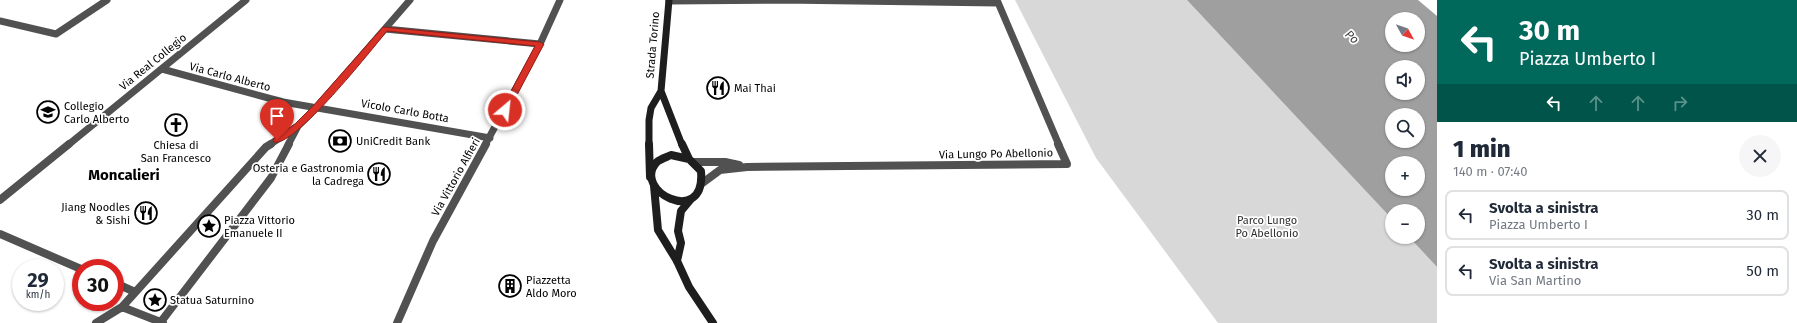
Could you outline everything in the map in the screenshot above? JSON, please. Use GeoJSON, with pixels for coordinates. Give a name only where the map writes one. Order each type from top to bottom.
{"type":"FeatureCollection","features":[{"type":"Feature","properties":{"kind":"main road","name":"Strada Torino"},"geometry":{"type":"LineString","coordinates":[[669,1],[661,91],[674,130],[691,160],[701,171],[701,184]]}},
{"type":"Feature","properties":{"kind":"main road","name":"Strada Torino"},"geometry":{"type":"LineString","coordinates":[[661,91],[651,108],[649,120],[650,177],[659,193],[674,201],[682,202],[692,198]]}},
{"type":"Feature","properties":{"kind":"main road"},"geometry":{"type":"LineString","coordinates":[[650,177],[652,169],[663,157],[671,155],[691,160]]}},
{"type":"Feature","properties":{"kind":"main road"},"geometry":{"type":"LineString","coordinates":[[677,262],[681,243],[678,231],[681,211],[699,191],[701,184]]}},
{"type":"Feature","properties":{"kind":"main road","name":"Strada Torino"},"geometry":{"type":"LineString","coordinates":[[654,186],[658,230],[677,262],[689,287],[713,323]]}},
{"type":"Feature","properties":{"kind":"street"},"geometry":{"type":"LineString","coordinates":[[0,21],[56,34],[108,0]]}},
{"type":"Feature","properties":{"kind":"street","name":"Via Real Collegio"},"geometry":{"type":"LineString","coordinates":[[0,200],[246,0]]}},
{"type":"Feature","properties":{"kind":"street"},"geometry":{"type":"LineString","coordinates":[[124,305],[266,147],[298,126],[316,108],[410,0]]}},
{"type":"Feature","properties":{"kind":"street","name":"Via Vittorio Alfieri"},"geometry":{"type":"LineString","coordinates":[[397,323],[433,242],[540,44],[560,0]]}},
{"type":"Feature","properties":{"kind":"street"},"geometry":{"type":"LineString","coordinates":[[669,1],[998,1]]}},
{"type":"Feature","properties":{"kind":"street","name":"Via Lungo Po Abellonio"},"geometry":{"type":"LineString","coordinates":[[701,184],[720,170],[747,168],[1067,164],[998,1]]}},
{"type":"Feature","properties":{"kind":"street"},"geometry":{"type":"LineString","coordinates":[[385,29],[540,44]]}},
{"type":"Feature","properties":{"kind":"street","name":"Via Carlo Alberto"},"geometry":{"type":"LineString","coordinates":[[162,69],[283,102],[316,108]]}},
{"type":"Feature","properties":{"kind":"street","name":"Vicolo Carlo Botta"},"geometry":{"type":"LineString","coordinates":[[316,108],[490,138]]}},
{"type":"Feature","properties":{"kind":"street"},"geometry":{"type":"LineString","coordinates":[[124,308],[161,323],[270,178],[298,126]]}},
{"type":"Feature","properties":{"kind":"street","name":"Via Lungo Po Abellonio"},"geometry":{"type":"LineString","coordinates":[[691,160],[725,162],[747,168]]}},
{"type":"Feature","properties":{"kind":"street"},"geometry":{"type":"LineString","coordinates":[[0,234],[72,265]]}},
{"type":"Feature","properties":{"kind":"street"},"geometry":{"type":"LineString","coordinates":[[124,287],[135,292]]}},
{"type":"Feature","properties":{"kind":"street"},"geometry":{"type":"LineString","coordinates":[[96,323],[116,311]]}},
{"type":"Feature","properties":{"kind":"green space","name":"Parco Lungo Po Abellonio"},"geometry":{"type":"Polygon","coordinates":[[[1015,0],[1187,0],[1385,212],[1385,244],[1416,244],[1437,267],[1437,323],[1218,323],[1096,158],[1015,0]]]}},
{"type":"Feature","properties":{"kind":"water","name":"Po"},"geometry":{"type":"Polygon","coordinates":[[[1187,0],[1418,0],[1437,16],[1437,267],[1416,244],[1425,244],[1425,204],[1385,204],[1385,212],[1187,0]]]}},
{"type":"Feature","properties":{"kind":"place","name":"Mai Thai"},"geometry":{"type":"Point","coordinates":[718,88]}},
{"type":"Feature","properties":{"kind":"place","name":"Collegio Carlo Alberto"},"geometry":{"type":"Point","coordinates":[48,112]}},
{"type":"Feature","properties":{"kind":"place","name":"Chiesa di San Francesco"},"geometry":{"type":"Point","coordinates":[176,125]}},
{"type":"Feature","properties":{"kind":"place","name":"UniCredit Bank"},"geometry":{"type":"Point","coordinates":[340,141]}},
{"type":"Feature","properties":{"kind":"place","name":"Osteria e Gastronomia la Cadrega"},"geometry":{"type":"Point","coordinates":[379,174]}},
{"type":"Feature","properties":{"kind":"place","name":"Jiang Noodles & Sishi"},"geometry":{"type":"Point","coordinates":[146,213]}},
{"type":"Feature","properties":{"kind":"place","name":"Piazza Vittorio Emanuele II"},"geometry":{"type":"Point","coordinates":[209,226]}},
{"type":"Feature","properties":{"kind":"place","name":"Piazzetta Aldo Moro"},"geometry":{"type":"Point","coordinates":[510,286]}},
{"type":"Feature","properties":{"kind":"place","name":"Statua Saturnino"},"geometry":{"type":"Point","coordinates":[155,300]}},
{"type":"Feature","properties":{"kind":"district","name":"Moncalieri"},"geometry":{"type":"Point","coordinates":[124,175]}},
{"type":"Feature","properties":{"kind":"route"},"geometry":{"type":"LineString","coordinates":[[277,140],[298,126],[316,108],[385,29],[540,44],[505,110]]}}]}
